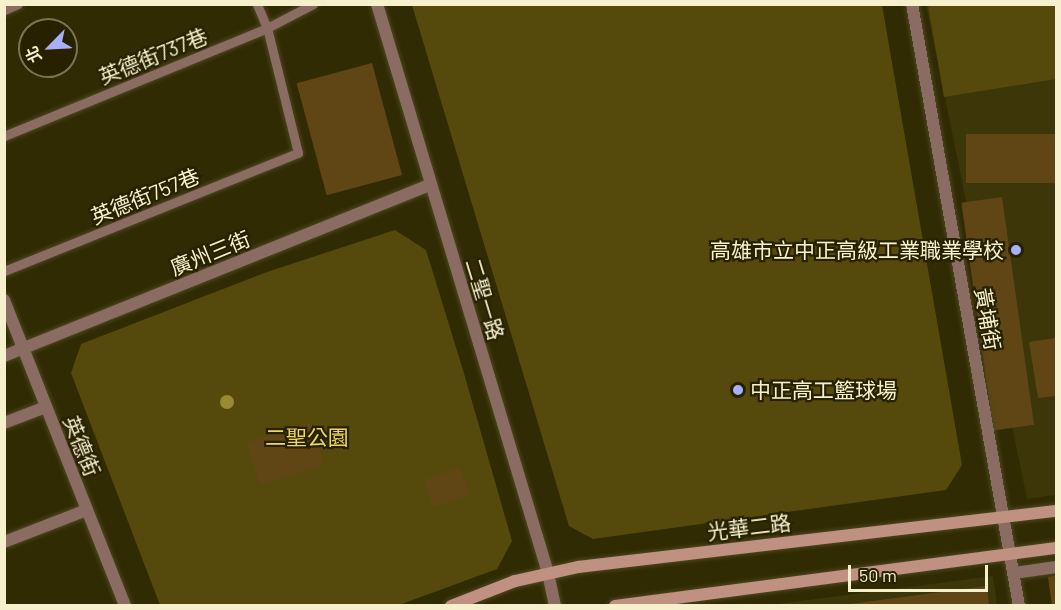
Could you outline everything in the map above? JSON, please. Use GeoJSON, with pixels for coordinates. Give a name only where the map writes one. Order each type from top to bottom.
{"type":"FeatureCollection","features":[{"type":"Feature","properties":{"kind":"street","name":"二聖一路"},"geometry":{"type":"LineString","coordinates":[[377,4],[548,573],[555,606]]}},
{"type":"Feature","properties":{"kind":"street","name":"黃埔街"},"geometry":{"type":"LineString","coordinates":[[912,4],[1019,606]]}},
{"type":"Feature","properties":{"kind":"street","name":"廣州三街"},"geometry":{"type":"LineString","coordinates":[[4,356],[430,185]]}},
{"type":"Feature","properties":{"kind":"street","name":"英德街"},"geometry":{"type":"LineString","coordinates":[[4,300],[125,606]]}},
{"type":"Feature","properties":{"kind":"street"},"geometry":{"type":"LineString","coordinates":[[4,423],[46,407]]}},
{"type":"Feature","properties":{"kind":"street"},"geometry":{"type":"LineString","coordinates":[[4,542],[87,510]]}},
{"type":"Feature","properties":{"kind":"street","name":"光華二路"},"geometry":{"type":"LineString","coordinates":[[451,606],[515,581],[578,567],[1056,511]]}},
{"type":"Feature","properties":{"kind":"street"},"geometry":{"type":"LineString","coordinates":[[615,606],[697,600],[1056,548]]}},
{"type":"Feature","properties":{"kind":"street"},"geometry":{"type":"LineString","coordinates":[[1014,573],[1056,567]]}},
{"type":"Feature","properties":{"kind":"lane"},"geometry":{"type":"LineString","coordinates":[[4,10],[18,4]]}},
{"type":"Feature","properties":{"kind":"lane"},"geometry":{"type":"LineString","coordinates":[[257,4],[267,28]]}},
{"type":"Feature","properties":{"kind":"lane","name":"英德街737巷"},"geometry":{"type":"LineString","coordinates":[[4,136],[267,28],[313,4]]}},
{"type":"Feature","properties":{"kind":"lane","name":"英德街757巷"},"geometry":{"type":"LineString","coordinates":[[4,272],[298,153],[267,28]]}},
{"type":"Feature","properties":{"kind":"shaded area","name":"高雄市立中正高級工業職業學校"},"geometry":{"type":"Polygon","coordinates":[[[926,5],[1056,5],[1056,495],[1027,499],[926,5]]]}},
{"type":"Feature","properties":{"kind":"shaded area"},"geometry":{"type":"Polygon","coordinates":[[[993,576],[997,605],[762,606],[993,576]]]}},
{"type":"Feature","properties":{"kind":"green space"},"geometry":{"type":"Polygon","coordinates":[[[412,5],[882,5],[962,465],[946,490],[593,539],[569,526],[412,5]]]}},
{"type":"Feature","properties":{"kind":"green space"},"geometry":{"type":"Polygon","coordinates":[[[928,5],[1056,5],[1056,79],[944,97],[928,5]]]}},
{"type":"Feature","properties":{"kind":"green space","name":"二聖公園"},"geometry":{"type":"Polygon","coordinates":[[[395,230],[426,250],[463,370],[512,541],[497,569],[399,605],[160,605],[71,373],[81,344],[267,272],[395,230]]]}},
{"type":"Feature","properties":{"kind":"building"},"geometry":{"type":"Polygon","coordinates":[[[372,63],[402,175],[327,195],[297,83],[372,63]]]}},
{"type":"Feature","properties":{"kind":"building"},"geometry":{"type":"Polygon","coordinates":[[[966,134],[1056,134],[1056,183],[966,183],[966,134]]]}},
{"type":"Feature","properties":{"kind":"building"},"geometry":{"type":"Polygon","coordinates":[[[1002,197],[1034,425],[993,430],[961,203],[1002,197]]]}},
{"type":"Feature","properties":{"kind":"building"},"geometry":{"type":"Polygon","coordinates":[[[1056,338],[1056,396],[1038,398],[1029,342],[1056,338]]]}},
{"type":"Feature","properties":{"kind":"building"},"geometry":{"type":"Polygon","coordinates":[[[310,422],[324,465],[260,486],[246,443],[310,422]]]}},
{"type":"Feature","properties":{"kind":"building"},"geometry":{"type":"Polygon","coordinates":[[[460,467],[470,494],[433,508],[423,480],[460,467]]]}},
{"type":"Feature","properties":{"kind":"building"},"geometry":{"type":"Polygon","coordinates":[[[1056,575],[1056,606],[1052,606],[1048,577],[1056,575]]]}},
{"type":"Feature","properties":{"kind":"building"},"geometry":{"type":"Polygon","coordinates":[[[987,586],[989,606],[850,606],[850,604],[987,586]]]}},
{"type":"Feature","properties":{"kind":"place","name":"高雄市立中正高級工業職業學校"},"geometry":{"type":"Point","coordinates":[1016,250]}},
{"type":"Feature","properties":{"kind":"place","name":"中正高工籃球場"},"geometry":{"type":"Point","coordinates":[738,390]}}]}
